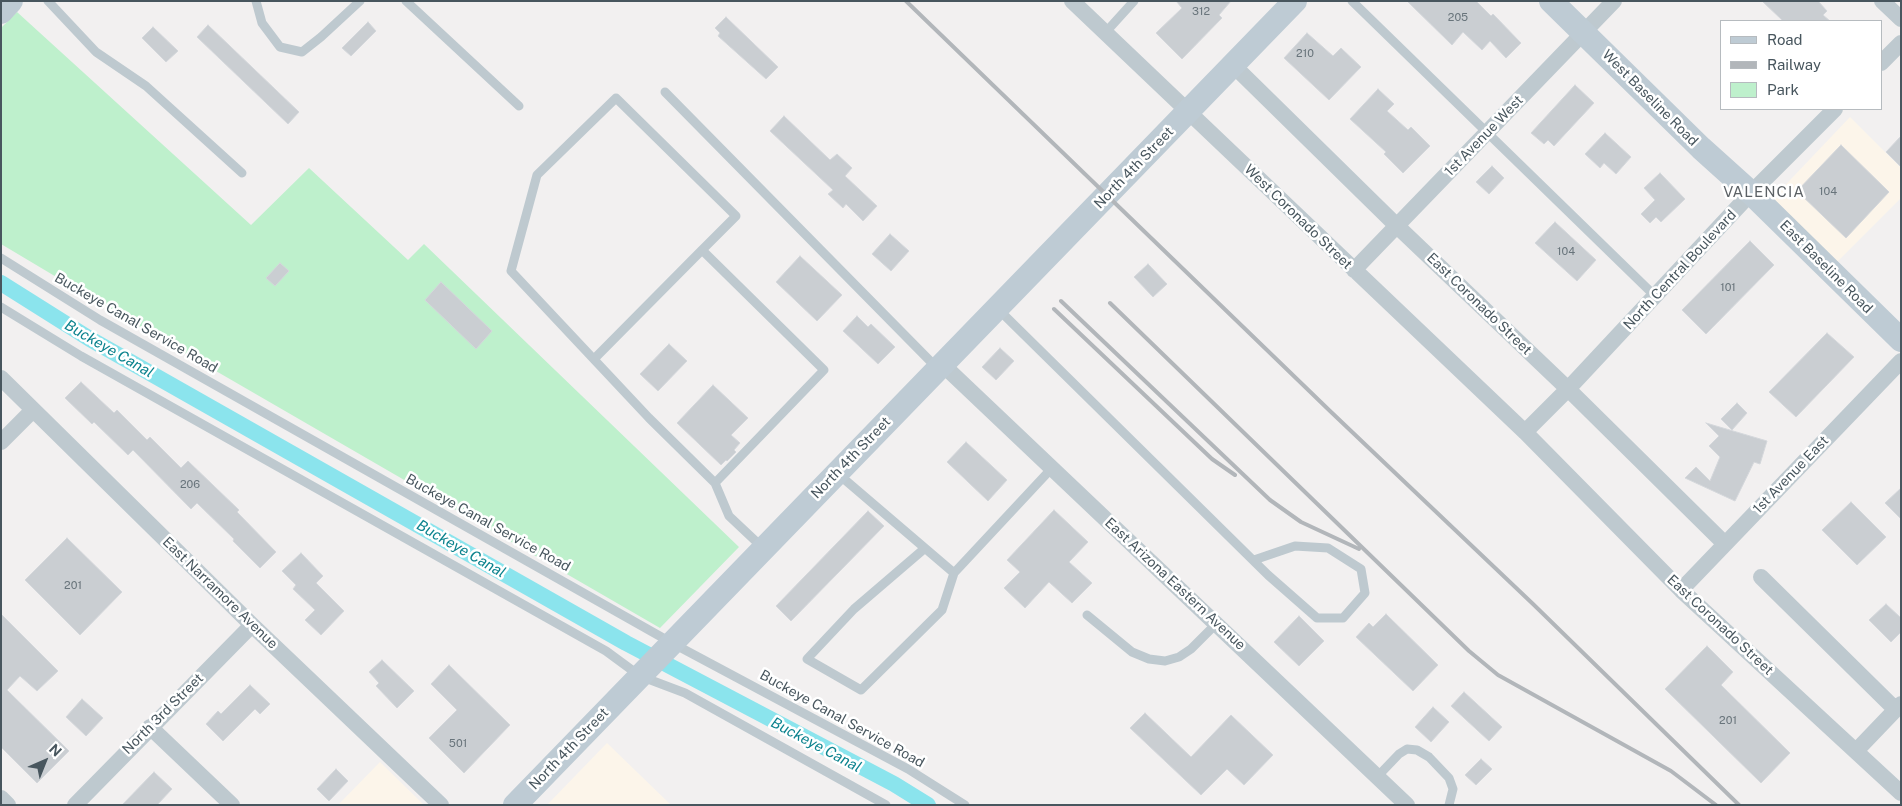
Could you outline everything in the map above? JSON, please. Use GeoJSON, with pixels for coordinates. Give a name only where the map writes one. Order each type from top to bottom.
{"type":"FeatureCollection","features":[{"type":"Feature","properties":{"kind":"street"},"geometry":{"type":"LineString","coordinates":[[1,12],[11,1]]}},
{"type":"Feature","properties":{"kind":"street","name":"West Coronado Street"},"geometry":{"type":"LineString","coordinates":[[1072,1],[1525,432]]}},
{"type":"Feature","properties":{"kind":"street","name":"North 4th Street"},"geometry":{"type":"LineString","coordinates":[[515,805],[1295,1]]}},
{"type":"Feature","properties":{"kind":"street","name":"West Baseline Road"},"geometry":{"type":"LineString","coordinates":[[1551,1],[1700,148],[1751,193]]}},
{"type":"Feature","properties":{"kind":"street","name":"1st Avenue West"},"geometry":{"type":"LineString","coordinates":[[1354,270],[1614,1]]}},
{"type":"Feature","properties":{"kind":"street"},"geometry":{"type":"LineString","coordinates":[[1882,1],[1901,19]]}},
{"type":"Feature","properties":{"kind":"street"},"geometry":{"type":"LineString","coordinates":[[1882,62],[1901,43]]}},
{"type":"Feature","properties":{"kind":"street","name":"East Coronado Street"},"geometry":{"type":"LineString","coordinates":[[1233,65],[1397,226],[1568,389],[1725,544]]}},
{"type":"Feature","properties":{"kind":"street","name":"North Central Boulevard"},"geometry":{"type":"LineString","coordinates":[[1525,432],[1568,389],[1751,193],[1834,110]]}},
{"type":"Feature","properties":{"kind":"street","name":"East Baseline Road"},"geometry":{"type":"LineString","coordinates":[[1751,193],[1901,340]]}},
{"type":"Feature","properties":{"kind":"street","name":"1st Avenue East"},"geometry":{"type":"LineString","coordinates":[[1681,590],[1901,361]]}},
{"type":"Feature","properties":{"kind":"street","name":"East Arizona Eastern Avenue"},"geometry":{"type":"LineString","coordinates":[[940,366],[1052,468],[1407,805]]}},
{"type":"Feature","properties":{"kind":"street","name":"East Narramore Avenue"},"geometry":{"type":"LineString","coordinates":[[1,378],[252,625],[441,805]]}},
{"type":"Feature","properties":{"kind":"street"},"geometry":{"type":"LineString","coordinates":[[1,442],[33,410]]}},
{"type":"Feature","properties":{"kind":"street","name":"East Coronado Street"},"geometry":{"type":"LineString","coordinates":[[1525,432],[1681,590],[1901,793]]}},
{"type":"Feature","properties":{"kind":"street"},"geometry":{"type":"LineString","coordinates":[[1761,577],[1898,706],[1856,751]]}},
{"type":"Feature","properties":{"kind":"street","name":"North 3rd Street"},"geometry":{"type":"LineString","coordinates":[[75,805],[252,625]]}},
{"type":"Feature","properties":{"kind":"street"},"geometry":{"type":"LineString","coordinates":[[150,728],[232,805]]}},
{"type":"Feature","properties":{"kind":"street"},"geometry":{"type":"LineString","coordinates":[[1,798],[8,805]]}},
{"type":"Feature","properties":{"kind":"lane"},"geometry":{"type":"LineString","coordinates":[[48,1],[96,52],[146,86],[242,173]]}},
{"type":"Feature","properties":{"kind":"lane"},"geometry":{"type":"LineString","coordinates":[[256,1],[262,23],[280,47],[302,52],[360,1]]}},
{"type":"Feature","properties":{"kind":"lane"},"geometry":{"type":"LineString","coordinates":[[406,1],[518,106]]}},
{"type":"Feature","properties":{"kind":"lane"},"geometry":{"type":"LineString","coordinates":[[1105,32],[1134,1]]}},
{"type":"Feature","properties":{"kind":"lane"},"geometry":{"type":"LineString","coordinates":[[1352,1],[1655,296]]}},
{"type":"Feature","properties":{"kind":"lane"},"geometry":{"type":"LineString","coordinates":[[665,92],[940,366]]}},
{"type":"Feature","properties":{"kind":"lane"},"geometry":{"type":"LineString","coordinates":[[595,358],[736,216],[616,98],[537,175],[512,270],[649,418],[715,483],[729,516],[763,549]]}},
{"type":"Feature","properties":{"kind":"lane"},"geometry":{"type":"LineString","coordinates":[[702,250],[824,370],[715,483]]}},
{"type":"Feature","properties":{"kind":"lane","name":"Buckeye Canal Service Road"},"geometry":{"type":"LineString","coordinates":[[1,258],[100,320],[669,646],[908,769],[965,805]]}},
{"type":"Feature","properties":{"kind":"lane"},"geometry":{"type":"LineString","coordinates":[[1,307],[81,356],[643,673],[685,693],[886,805]]}},
{"type":"Feature","properties":{"kind":"lane"},"geometry":{"type":"LineString","coordinates":[[997,308],[1254,560],[1317,618],[1343,618],[1365,593],[1360,569],[1328,548],[1295,546],[1254,560]]}},
{"type":"Feature","properties":{"kind":"lane"},"geometry":{"type":"LineString","coordinates":[[924,549],[854,609],[807,659],[861,690],[942,610],[954,573],[1052,468]]}},
{"type":"Feature","properties":{"kind":"lane"},"geometry":{"type":"LineString","coordinates":[[836,473],[954,573]]}},
{"type":"Feature","properties":{"kind":"lane"},"geometry":{"type":"LineString","coordinates":[[1087,615],[1132,652],[1149,659],[1165,661],[1179,657],[1191,649],[1216,624]]}},
{"type":"Feature","properties":{"kind":"lane"},"geometry":{"type":"LineString","coordinates":[[1378,776],[1399,754],[1407,749],[1417,750],[1429,757],[1449,778],[1453,789],[1449,805]]}},
{"type":"Feature","properties":{"kind":"shaded area"},"geometry":{"type":"Polygon","coordinates":[[[1850,117],[1901,168],[1901,198],[1837,262],[1773,198],[1850,117]]]}},
{"type":"Feature","properties":{"kind":"shaded area"},"geometry":{"type":"Polygon","coordinates":[[[607,743],[671,805],[547,805],[607,743]]]}},
{"type":"Feature","properties":{"kind":"shaded area"},"geometry":{"type":"Polygon","coordinates":[[[380,762],[424,805],[338,805],[380,762]]]}},
{"type":"Feature","properties":{"kind":"green space"},"geometry":{"type":"Polygon","coordinates":[[[17,12],[251,225],[309,168],[408,260],[424,244],[739,547],[660,628],[152,334],[1,244],[1,28],[17,12]]]}},
{"type":"Feature","properties":{"kind":"building"},"geometry":{"type":"Polygon","coordinates":[[[1176,1],[1231,1],[1219,15],[1222,18],[1182,59],[1156,33],[1182,8],[1176,1]]]}},
{"type":"Feature","properties":{"kind":"building"},"geometry":{"type":"Polygon","coordinates":[[[1407,1],[1476,1],[1491,16],[1493,14],[1521,43],[1506,58],[1490,41],[1482,50],[1463,32],[1452,45],[1407,1]]]}},
{"type":"Feature","properties":{"kind":"building"},"geometry":{"type":"Polygon","coordinates":[[[1762,1],[1818,1],[1827,11],[1823,15],[1829,20],[1782,20],[1762,1]]]}},
{"type":"Feature","properties":{"kind":"building"},"geometry":{"type":"Polygon","coordinates":[[[726,17],[778,67],[766,79],[718,36],[720,33],[715,28],[726,17]]]}},
{"type":"Feature","properties":{"kind":"building"},"geometry":{"type":"Polygon","coordinates":[[[368,22],[376,31],[351,56],[342,48],[368,22]]]}},
{"type":"Feature","properties":{"kind":"building"},"geometry":{"type":"Polygon","coordinates":[[[208,25],[299,112],[288,124],[197,37],[208,25]]]}},
{"type":"Feature","properties":{"kind":"building"},"geometry":{"type":"Polygon","coordinates":[[[153,27],[178,51],[166,62],[142,38],[153,27]]]}},
{"type":"Feature","properties":{"kind":"building"},"geometry":{"type":"Polygon","coordinates":[[[1307,33],[1333,56],[1341,48],[1361,67],[1329,100],[1284,58],[1307,33]]]}},
{"type":"Feature","properties":{"kind":"building"},"geometry":{"type":"Polygon","coordinates":[[[1575,85],[1594,103],[1554,146],[1548,140],[1544,144],[1531,133],[1575,85]]]}},
{"type":"Feature","properties":{"kind":"building"},"geometry":{"type":"Polygon","coordinates":[[[1378,89],[1394,104],[1387,111],[1408,130],[1411,127],[1430,146],[1403,173],[1384,154],[1386,152],[1350,119],[1378,89]]]}},
{"type":"Feature","properties":{"kind":"building"},"geometry":{"type":"Polygon","coordinates":[[[784,116],[830,160],[837,154],[852,168],[845,176],[877,206],[863,221],[846,204],[843,208],[828,194],[833,190],[770,131],[784,116]]]}},
{"type":"Feature","properties":{"kind":"building"},"geometry":{"type":"Polygon","coordinates":[[[1605,133],[1631,157],[1616,174],[1604,163],[1600,168],[1585,154],[1605,133]]]}},
{"type":"Feature","properties":{"kind":"building"},"geometry":{"type":"Polygon","coordinates":[[[1901,136],[1901,167],[1886,152],[1901,136]]]}},
{"type":"Feature","properties":{"kind":"building"},"geometry":{"type":"Polygon","coordinates":[[[1841,145],[1889,192],[1846,238],[1797,191],[1841,145]]]}},
{"type":"Feature","properties":{"kind":"building"},"geometry":{"type":"Polygon","coordinates":[[[1492,166],[1504,178],[1489,194],[1476,182],[1492,166]]]}},
{"type":"Feature","properties":{"kind":"building"},"geometry":{"type":"Polygon","coordinates":[[[1660,173],[1685,199],[1661,222],[1656,217],[1650,223],[1641,214],[1655,200],[1644,188],[1660,173]]]}},
{"type":"Feature","properties":{"kind":"building"},"geometry":{"type":"Polygon","coordinates":[[[1555,222],[1596,260],[1577,281],[1535,243],[1555,222]]]}},
{"type":"Feature","properties":{"kind":"building"},"geometry":{"type":"Polygon","coordinates":[[[890,234],[909,251],[891,271],[872,254],[890,234]]]}},
{"type":"Feature","properties":{"kind":"building"},"geometry":{"type":"Polygon","coordinates":[[[1750,241],[1774,265],[1706,334],[1682,310],[1750,241]]]}},
{"type":"Feature","properties":{"kind":"building"},"geometry":{"type":"Polygon","coordinates":[[[800,256],[842,295],[817,321],[776,282],[800,256]]]}},
{"type":"Feature","properties":{"kind":"building"},"geometry":{"type":"Polygon","coordinates":[[[280,263],[289,271],[275,286],[266,278],[280,263]]]}},
{"type":"Feature","properties":{"kind":"building"},"geometry":{"type":"Polygon","coordinates":[[[1148,264],[1167,284],[1153,297],[1134,277],[1148,264]]]}},
{"type":"Feature","properties":{"kind":"building"},"geometry":{"type":"Polygon","coordinates":[[[441,282],[492,331],[476,349],[425,300],[441,282]]]}},
{"type":"Feature","properties":{"kind":"building"},"geometry":{"type":"Polygon","coordinates":[[[857,316],[868,327],[871,324],[895,347],[878,364],[843,331],[857,316]]]}},
{"type":"Feature","properties":{"kind":"building"},"geometry":{"type":"Polygon","coordinates":[[[1827,333],[1854,357],[1796,417],[1769,392],[1827,333]]]}},
{"type":"Feature","properties":{"kind":"building"},"geometry":{"type":"Polygon","coordinates":[[[669,344],[687,361],[658,391],[640,374],[669,344]]]}},
{"type":"Feature","properties":{"kind":"building"},"geometry":{"type":"Polygon","coordinates":[[[1000,348],[1014,361],[996,380],[982,367],[1000,348]]]}},
{"type":"Feature","properties":{"kind":"building"},"geometry":{"type":"Polygon","coordinates":[[[81,382],[114,413],[117,410],[147,440],[150,437],[181,468],[188,461],[239,510],[237,512],[276,552],[260,568],[233,541],[234,539],[197,503],[191,509],[133,450],[128,455],[94,422],[92,424],[65,398],[81,382]]]}},
{"type":"Feature","properties":{"kind":"building"},"geometry":{"type":"Polygon","coordinates":[[[713,385],[748,418],[731,435],[740,443],[734,450],[736,452],[721,465],[677,423],[713,385]]]}},
{"type":"Feature","properties":{"kind":"building"},"geometry":{"type":"Polygon","coordinates":[[[1737,403],[1747,413],[1732,430],[1721,419],[1737,403]]]}},
{"type":"Feature","properties":{"kind":"building"},"geometry":{"type":"Polygon","coordinates":[[[1706,423],[1767,441],[1760,464],[1754,462],[1735,501],[1685,478],[1696,467],[1710,481],[1720,457],[1709,446],[1719,436],[1706,423]]]}},
{"type":"Feature","properties":{"kind":"building"},"geometry":{"type":"Polygon","coordinates":[[[966,442],[1007,480],[988,501],[947,462],[966,442]]]}},
{"type":"Feature","properties":{"kind":"building"},"geometry":{"type":"Polygon","coordinates":[[[1901,488],[1901,519],[1885,503],[1901,488]]]}},
{"type":"Feature","properties":{"kind":"building"},"geometry":{"type":"Polygon","coordinates":[[[1851,502],[1886,537],[1857,565],[1822,530],[1851,502]]]}},
{"type":"Feature","properties":{"kind":"building"},"geometry":{"type":"Polygon","coordinates":[[[1054,510],[1088,542],[1069,562],[1092,583],[1072,603],[1049,582],[1025,608],[1004,588],[1020,572],[1007,560],[1054,510]]]}},
{"type":"Feature","properties":{"kind":"building"},"geometry":{"type":"Polygon","coordinates":[[[868,511],[884,526],[791,621],[776,606],[868,511]]]}},
{"type":"Feature","properties":{"kind":"building"},"geometry":{"type":"Polygon","coordinates":[[[67,538],[122,592],[80,635],[25,580],[67,538]]]}},
{"type":"Feature","properties":{"kind":"building"},"geometry":{"type":"Polygon","coordinates":[[[301,553],[323,576],[316,583],[344,611],[321,635],[305,620],[315,610],[293,589],[296,585],[282,571],[301,553]]]}},
{"type":"Feature","properties":{"kind":"building"},"geometry":{"type":"Polygon","coordinates":[[[1886,604],[1901,618],[1901,632],[1891,642],[1869,620],[1886,604]]]}},
{"type":"Feature","properties":{"kind":"building"},"geometry":{"type":"Polygon","coordinates":[[[1,614],[58,671],[37,691],[20,676],[7,690],[69,751],[37,783],[1,747],[1,614]]]}},
{"type":"Feature","properties":{"kind":"building"},"geometry":{"type":"Polygon","coordinates":[[[1386,614],[1438,665],[1413,691],[1356,637],[1369,623],[1373,627],[1386,614]]]}},
{"type":"Feature","properties":{"kind":"building"},"geometry":{"type":"Polygon","coordinates":[[[1299,616],[1324,641],[1299,666],[1274,642],[1299,616]]]}},
{"type":"Feature","properties":{"kind":"building"},"geometry":{"type":"Polygon","coordinates":[[[1707,646],[1733,672],[1721,685],[1790,753],[1761,783],[1665,689],[1707,646]]]}},
{"type":"Feature","properties":{"kind":"building"},"geometry":{"type":"Polygon","coordinates":[[[382,660],[414,691],[397,708],[376,686],[379,683],[369,672],[382,660]]]}},
{"type":"Feature","properties":{"kind":"building"},"geometry":{"type":"Polygon","coordinates":[[[449,665],[510,725],[464,773],[429,738],[457,710],[431,684],[449,665]]]}},
{"type":"Feature","properties":{"kind":"building"},"geometry":{"type":"Polygon","coordinates":[[[250,685],[270,704],[260,714],[255,709],[223,741],[206,724],[218,711],[221,714],[250,685]]]}},
{"type":"Feature","properties":{"kind":"building"},"geometry":{"type":"Polygon","coordinates":[[[1464,692],[1502,727],[1489,741],[1451,706],[1464,692]]]}},
{"type":"Feature","properties":{"kind":"building"},"geometry":{"type":"Polygon","coordinates":[[[82,699],[103,718],[86,736],[66,717],[82,699]]]}},
{"type":"Feature","properties":{"kind":"building"},"geometry":{"type":"Polygon","coordinates":[[[1433,707],[1449,722],[1431,742],[1415,727],[1433,707]]]}},
{"type":"Feature","properties":{"kind":"building"},"geometry":{"type":"Polygon","coordinates":[[[1145,713],[1191,757],[1231,715],[1273,755],[1244,785],[1227,769],[1201,795],[1130,728],[1145,713]]]}},
{"type":"Feature","properties":{"kind":"building"},"geometry":{"type":"Polygon","coordinates":[[[1481,759],[1492,769],[1476,785],[1465,775],[1481,759]]]}},
{"type":"Feature","properties":{"kind":"building"},"geometry":{"type":"Polygon","coordinates":[[[336,769],[348,781],[329,801],[317,789],[336,769]]]}},
{"type":"Feature","properties":{"kind":"building"},"geometry":{"type":"Polygon","coordinates":[[[154,772],[172,789],[157,805],[122,805],[154,772]]]}},
{"type":"Feature","properties":{"kind":"waterway","name":"Buckeye Canal"},"geometry":{"type":"LineString","coordinates":[[1,283],[90,339],[626,643],[894,784],[928,805]]}},
{"type":"Feature","properties":{"kind":"railway"},"geometry":{"type":"LineString","coordinates":[[906,1],[1330,411],[1533,604],[1739,805]]}},
{"type":"Feature","properties":{"kind":"railway"},"geometry":{"type":"LineString","coordinates":[[1061,301],[1270,500],[1301,522],[1359,549]]}},
{"type":"Feature","properties":{"kind":"railway"},"geometry":{"type":"LineString","coordinates":[[1110,303],[1469,651],[1498,675],[1671,771],[1716,805]]}},
{"type":"Feature","properties":{"kind":"railway"},"geometry":{"type":"LineString","coordinates":[[1054,309],[1212,459],[1235,475]]}},
{"type":"Feature","properties":{"kind":"district","name":"VALENCIA"},"geometry":{"type":"Point","coordinates":[1764,192]}}]}
